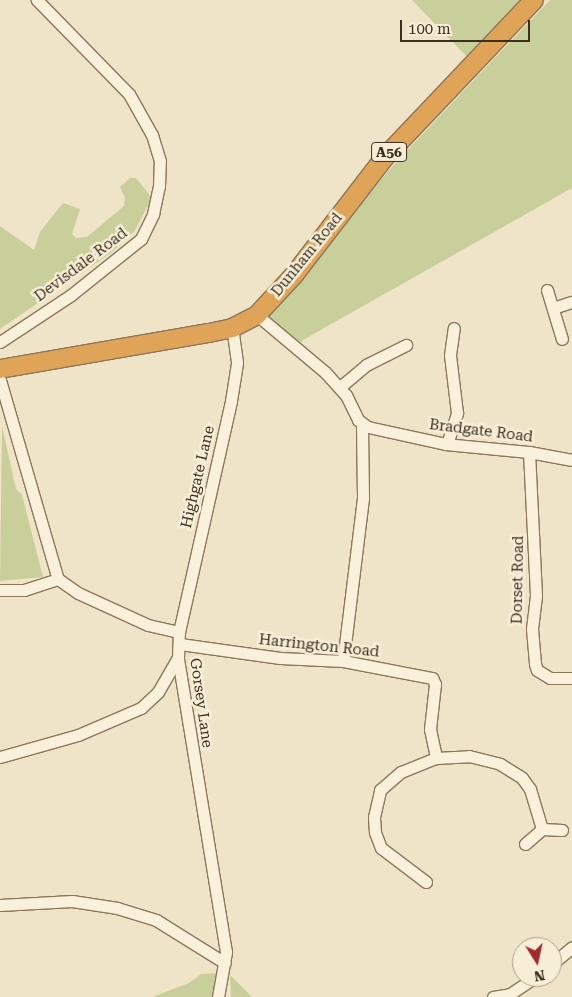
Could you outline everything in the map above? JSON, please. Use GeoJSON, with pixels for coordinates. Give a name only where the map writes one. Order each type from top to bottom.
{"type":"FeatureCollection","features":[{"type":"Feature","properties":{"kind":"highway","name":"Dunham Road"},"geometry":{"type":"LineString","coordinates":[[0,369],[232,328],[257,315],[294,275],[385,157],[534,0]]}},
{"type":"Feature","properties":{"kind":"street","name":"Devisdale Road"},"geometry":{"type":"LineString","coordinates":[[0,342],[71,294],[141,240],[153,214],[159,186],[160,161],[152,135],[129,94],[37,0]]}},
{"type":"Feature","properties":{"kind":"street"},"geometry":{"type":"LineString","coordinates":[[547,290],[562,339]]}},
{"type":"Feature","properties":{"kind":"street"},"geometry":{"type":"LineString","coordinates":[[553,308],[572,302]]}},
{"type":"Feature","properties":{"kind":"street"},"geometry":{"type":"LineString","coordinates":[[257,315],[340,387],[362,424],[363,498],[343,661]]}},
{"type":"Feature","properties":{"kind":"street","name":"Highgate Lane"},"geometry":{"type":"LineString","coordinates":[[179,638],[231,400],[237,362],[232,328]]}},
{"type":"Feature","properties":{"kind":"street"},"geometry":{"type":"LineString","coordinates":[[447,444],[457,413],[450,355],[450,331]]}},
{"type":"Feature","properties":{"kind":"street"},"geometry":{"type":"LineString","coordinates":[[340,387],[366,365],[406,345]]}},
{"type":"Feature","properties":{"kind":"street"},"geometry":{"type":"LineString","coordinates":[[2,384],[58,579],[65,587],[179,638]]}},
{"type":"Feature","properties":{"kind":"street","name":"Bradgate Road"},"geometry":{"type":"LineString","coordinates":[[362,424],[447,444],[529,452],[572,460]]}},
{"type":"Feature","properties":{"kind":"street","name":"Dorset Road"},"geometry":{"type":"LineString","coordinates":[[529,452],[536,577],[532,629],[535,664],[537,670],[550,678],[572,678]]}},
{"type":"Feature","properties":{"kind":"street"},"geometry":{"type":"LineString","coordinates":[[0,590],[38,587],[58,579]]}},
{"type":"Feature","properties":{"kind":"street","name":"Gorsey Lane"},"geometry":{"type":"LineString","coordinates":[[179,638],[178,658],[221,922],[225,963],[218,997]]}},
{"type":"Feature","properties":{"kind":"street","name":"Harrington Road"},"geometry":{"type":"LineString","coordinates":[[179,638],[280,658],[343,661],[421,674],[434,680],[430,728],[436,758]]}},
{"type":"Feature","properties":{"kind":"street"},"geometry":{"type":"LineString","coordinates":[[0,757],[78,735],[141,708],[158,692],[178,658]]}},
{"type":"Feature","properties":{"kind":"street"},"geometry":{"type":"LineString","coordinates":[[426,884],[381,848],[375,832],[374,817],[380,790],[390,779],[436,758],[484,758],[510,769],[522,778],[530,788],[542,830]]}},
{"type":"Feature","properties":{"kind":"street"},"geometry":{"type":"LineString","coordinates":[[525,844],[542,830],[562,830]]}},
{"type":"Feature","properties":{"kind":"street"},"geometry":{"type":"LineString","coordinates":[[0,905],[72,901],[117,908],[156,920],[225,963]]}},
{"type":"Feature","properties":{"kind":"street"},"geometry":{"type":"LineString","coordinates":[[562,956],[572,947]]}},
{"type":"Feature","properties":{"kind":"street"},"geometry":{"type":"LineString","coordinates":[[493,997],[510,994],[520,987]]}},
{"type":"Feature","properties":{"kind":"green space"},"geometry":{"type":"Polygon","coordinates":[[[412,0],[527,0],[468,58],[412,0]]]}},
{"type":"Feature","properties":{"kind":"green space"},"geometry":{"type":"Polygon","coordinates":[[[550,0],[572,0],[572,188],[303,340],[300,345],[265,316],[397,161],[550,0]]]}},
{"type":"Feature","properties":{"kind":"green space"},"geometry":{"type":"Polygon","coordinates":[[[130,178],[136,178],[152,198],[134,232],[111,253],[0,329],[0,226],[34,250],[40,232],[63,203],[80,209],[72,234],[76,238],[87,237],[124,206],[125,198],[120,187],[130,178]]]}},
{"type":"Feature","properties":{"kind":"green space"},"geometry":{"type":"Polygon","coordinates":[[[2,426],[16,489],[22,495],[43,577],[0,581],[2,426]]]}},
{"type":"Feature","properties":{"kind":"green space"},"geometry":{"type":"Polygon","coordinates":[[[219,973],[220,997],[152,997],[189,983],[201,974],[219,973]]]}},
{"type":"Feature","properties":{"kind":"green space"},"geometry":{"type":"Polygon","coordinates":[[[230,975],[252,997],[231,997],[230,975]]]}}]}
